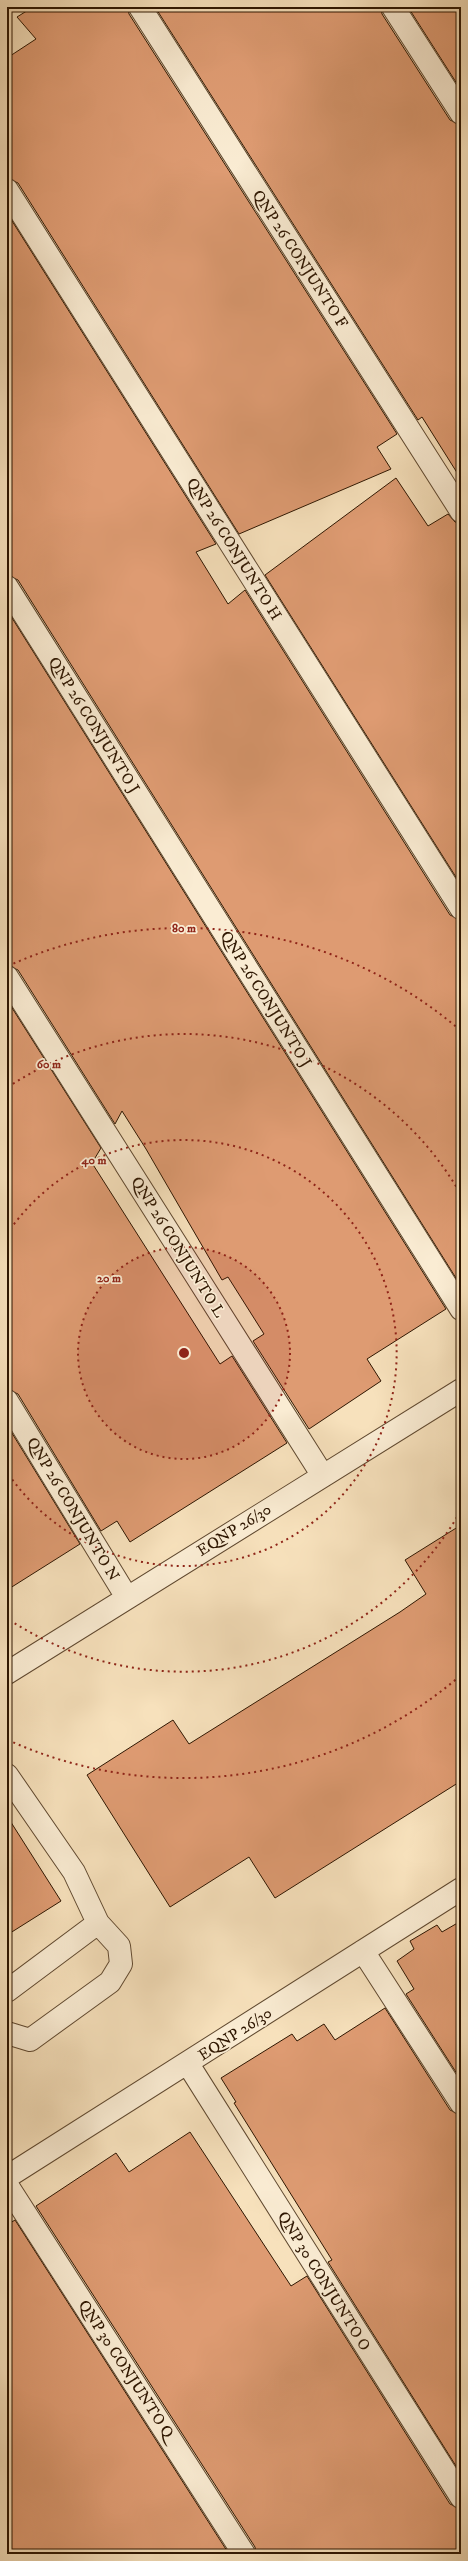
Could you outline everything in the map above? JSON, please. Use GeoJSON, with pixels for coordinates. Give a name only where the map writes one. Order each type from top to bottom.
{"type":"FeatureCollection","features":[{"type":"Feature","properties":{"kind":"street","name":"QNP 26 CONJUNTO F"},"geometry":{"type":"LineString","coordinates":[[140,7],[461,511]]}},
{"type":"Feature","properties":{"kind":"street"},"geometry":{"type":"LineString","coordinates":[[393,7],[461,113]]}},
{"type":"Feature","properties":{"kind":"street","name":"QNP 26 CONJUNTO H"},"geometry":{"type":"LineString","coordinates":[[7,190],[461,908]]}},
{"type":"Feature","properties":{"kind":"street","name":"QNP 26 CONJUNTO J"},"geometry":{"type":"LineString","coordinates":[[7,587],[461,1309]]}},
{"type":"Feature","properties":{"kind":"street","name":"QNP 26 CONJUNTO L"},"geometry":{"type":"LineString","coordinates":[[7,977],[323,1476]]}},
{"type":"Feature","properties":{"kind":"street","name":"EQNP 26/30"},"geometry":{"type":"LineString","coordinates":[[7,1672],[126,1596],[461,1390]]}},
{"type":"Feature","properties":{"kind":"street","name":"QNP 26 CONJUNTO N"},"geometry":{"type":"LineString","coordinates":[[7,1401],[126,1596]]}},
{"type":"Feature","properties":{"kind":"street"},"geometry":{"type":"LineString","coordinates":[[7,1776],[74,1872],[98,1923],[119,1946],[121,1964],[110,1982],[30,2040],[7,2033]]}},
{"type":"Feature","properties":{"kind":"street","name":"EQNP 26/30"},"geometry":{"type":"LineString","coordinates":[[7,2177],[188,2064],[461,1889]]}},
{"type":"Feature","properties":{"kind":"street"},"geometry":{"type":"LineString","coordinates":[[7,1991],[98,1923]]}},
{"type":"Feature","properties":{"kind":"street"},"geometry":{"type":"LineString","coordinates":[[363,1951],[461,2104]]}},
{"type":"Feature","properties":{"kind":"street","name":"QNP 30 CONJUNTO O"},"geometry":{"type":"LineString","coordinates":[[188,2064],[461,2497]]}},
{"type":"Feature","properties":{"kind":"street","name":"QNP 30 CONJUNTO Q"},"geometry":{"type":"LineString","coordinates":[[7,2185],[244,2554]]}},
{"type":"Feature","properties":{"kind":"building"},"geometry":{"type":"Polygon","coordinates":[[[33,7],[128,7],[129,14],[397,434],[377,447],[391,469],[239,534],[18,183],[7,178],[7,58],[36,39],[17,17],[33,7]]]}},
{"type":"Feature","properties":{"kind":"building"},"geometry":{"type":"Polygon","coordinates":[[[155,7],[381,7],[382,14],[450,120],[461,125],[461,479],[422,417],[418,420],[155,7]]]}},
{"type":"Feature","properties":{"kind":"building"},"geometry":{"type":"Polygon","coordinates":[[[408,7],[461,7],[461,90],[408,7]]]}},
{"type":"Feature","properties":{"kind":"building"},"geometry":{"type":"Polygon","coordinates":[[[7,213],[216,544],[196,552],[228,604],[245,590],[450,915],[461,920],[461,1286],[18,580],[7,575],[7,213]]]}},
{"type":"Feature","properties":{"kind":"building"},"geometry":{"type":"Polygon","coordinates":[[[396,478],[428,526],[448,514],[455,522],[461,523],[461,885],[265,575],[396,478]]]}},
{"type":"Feature","properties":{"kind":"building"},"geometry":{"type":"Polygon","coordinates":[[[7,610],[446,1309],[367,1359],[381,1381],[309,1429],[253,1341],[264,1334],[228,1277],[222,1280],[146,1149],[122,1111],[115,1124],[18,970],[7,965],[7,610]]]}},
{"type":"Feature","properties":{"kind":"building"},"geometry":{"type":"Polygon","coordinates":[[[7,1000],[101,1148],[92,1163],[220,1364],[232,1356],[287,1443],[130,1542],[117,1521],[101,1531],[18,1394],[7,1389],[7,1000]]]}},
{"type":"Feature","properties":{"kind":"building"},"geometry":{"type":"Polygon","coordinates":[[[7,1425],[80,1544],[7,1590],[7,1425]]]}},
{"type":"Feature","properties":{"kind":"building"},"geometry":{"type":"Polygon","coordinates":[[[461,1525],[461,1781],[275,1898],[249,1857],[170,1907],[87,1775],[173,1720],[189,1744],[400,1612],[426,1594],[405,1560],[461,1525]]]}},
{"type":"Feature","properties":{"kind":"building"},"geometry":{"type":"Polygon","coordinates":[[[7,1816],[61,1901],[7,1935],[7,1816]]]}},
{"type":"Feature","properties":{"kind":"building"},"geometry":{"type":"Polygon","coordinates":[[[461,1921],[461,2080],[406,1994],[414,1989],[397,1961],[414,1949],[410,1941],[437,1925],[442,1932],[461,1921]]]}},
{"type":"Feature","properties":{"kind":"building"},"geometry":{"type":"Polygon","coordinates":[[[385,2008],[450,2110],[461,2115],[461,2474],[328,2262],[332,2260],[234,2103],[236,2102],[221,2078],[292,2034],[297,2041],[324,2024],[335,2040],[385,2008]]]}},
{"type":"Feature","properties":{"kind":"building"},"geometry":{"type":"Polygon","coordinates":[[[190,2132],[291,2286],[307,2276],[450,2504],[461,2509],[461,2554],[256,2554],[255,2547],[36,2206],[116,2153],[129,2172],[190,2132]]]}},
{"type":"Feature","properties":{"kind":"building"},"geometry":{"type":"Polygon","coordinates":[[[15,2220],[229,2554],[15,2554],[7,2542],[7,2225],[15,2220]]]}}]}
